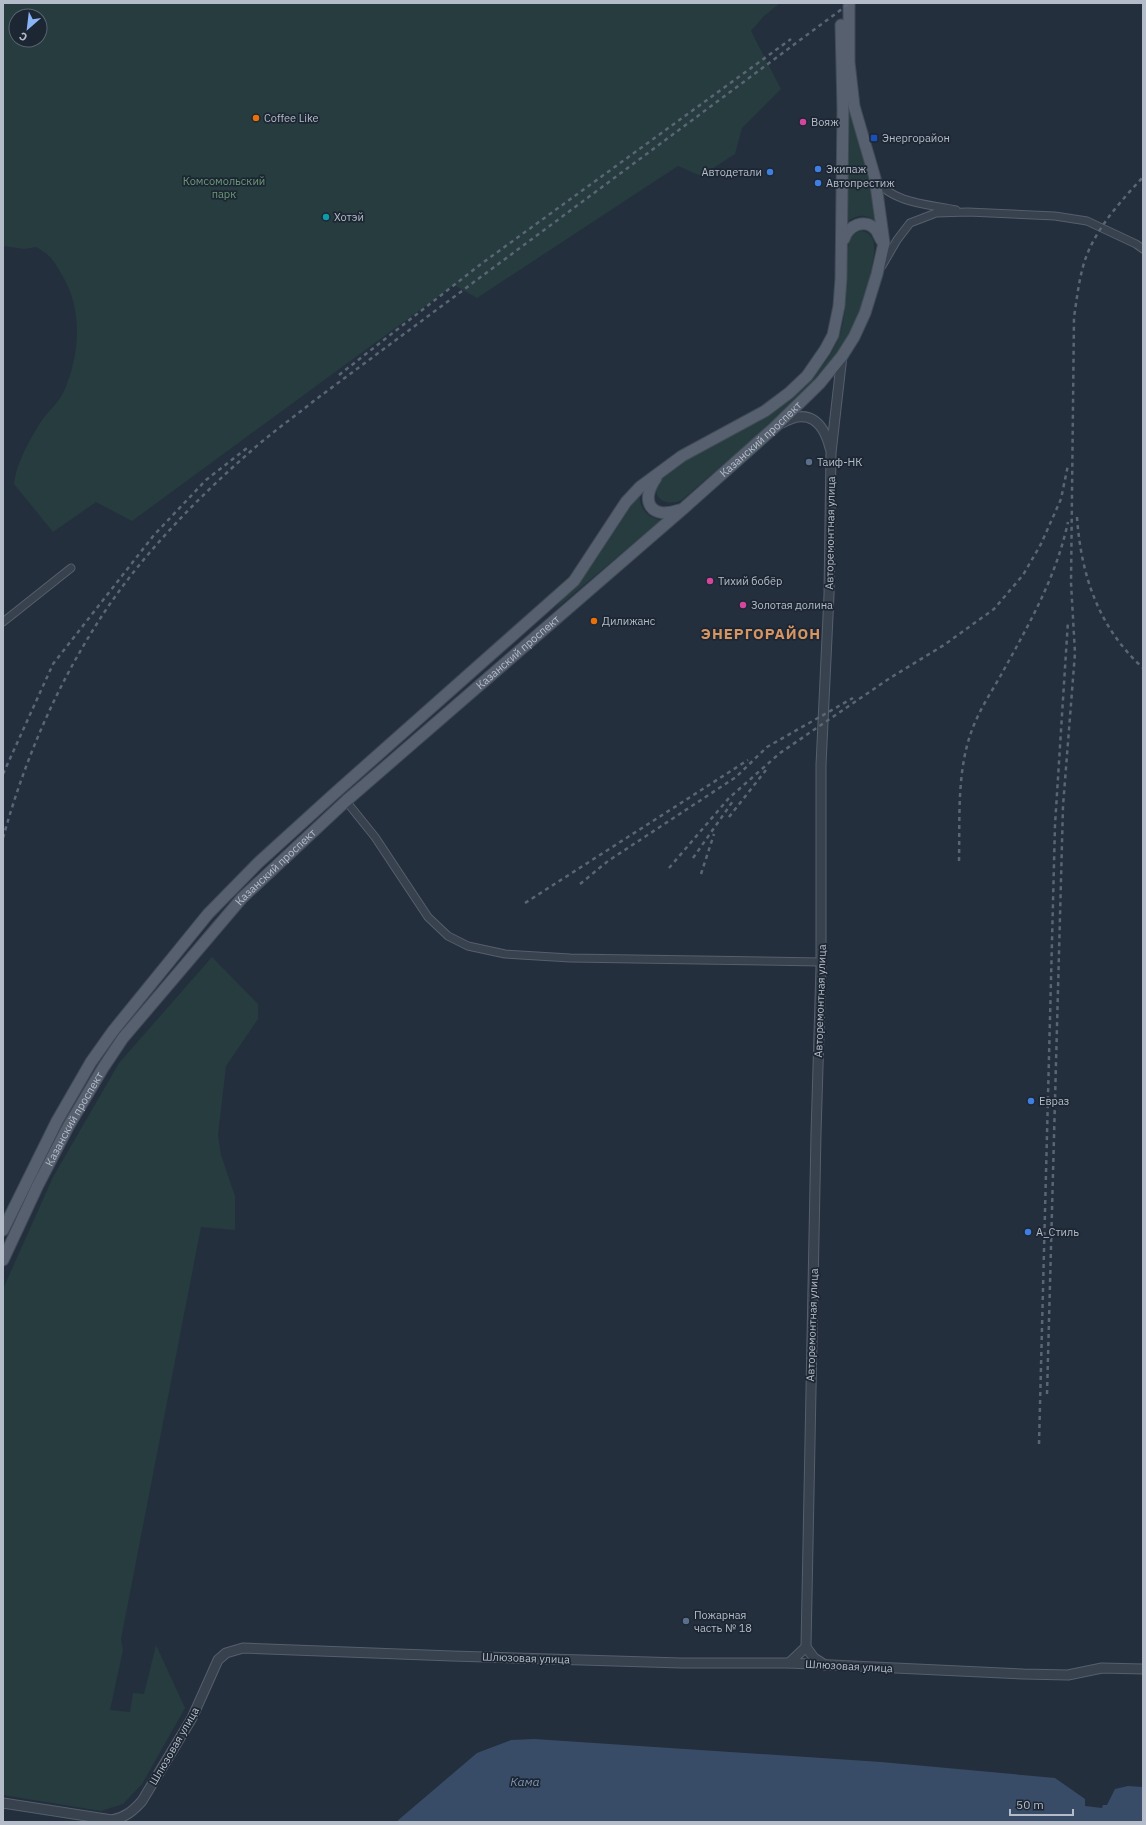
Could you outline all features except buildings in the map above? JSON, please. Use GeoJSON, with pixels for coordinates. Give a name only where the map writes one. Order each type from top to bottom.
{"type":"FeatureCollection","features":[{"type":"Feature","properties":{"kind":"main road","name":"Казанский проспект"},"geometry":{"type":"LineString","coordinates":[[3,1230],[56,1121],[91,1062],[113,1030],[208,914],[258,863],[574,581],[626,502],[660,471],[682,456],[765,411],[807,376],[826,350],[833,335],[839,306],[843,244],[842,3]]}},
{"type":"Feature","properties":{"kind":"main road","name":"Казанский проспект"},"geometry":{"type":"LineString","coordinates":[[3,1260],[41,1178],[68,1127],[103,1068],[123,1038],[242,898],[346,801],[684,508],[775,427],[820,383],[842,356],[854,337],[864,313],[877,274],[884,244],[875,178],[854,106],[849,62],[848,3]]}},
{"type":"Feature","properties":{"kind":"main road"},"geometry":{"type":"LineString","coordinates":[[843,244],[846,232],[855,225],[867,224],[875,229],[884,244]]}},
{"type":"Feature","properties":{"kind":"main road"},"geometry":{"type":"LineString","coordinates":[[660,471],[649,488],[648,499],[651,508],[659,513],[668,514],[684,508]]}},
{"type":"Feature","properties":{"kind":"main road"},"geometry":{"type":"LineString","coordinates":[[258,863],[255,873],[263,875],[268,873]]}},
{"type":"Feature","properties":{"kind":"main road"},"geometry":{"type":"LineString","coordinates":[[231,890],[242,886],[245,890],[242,898]]}},
{"type":"Feature","properties":{"kind":"street"},"geometry":{"type":"LineString","coordinates":[[875,178],[890,194],[905,200],[968,212]]}},
{"type":"Feature","properties":{"kind":"street"},"geometry":{"type":"LineString","coordinates":[[877,274],[897,240],[910,223],[936,213],[968,212],[1055,216],[1087,221],[1143,249]]}},
{"type":"Feature","properties":{"kind":"street","name":"Авторемонтная улица"},"geometry":{"type":"LineString","coordinates":[[806,1647],[816,1134],[821,962],[821,765],[829,595],[831,453],[842,356]]}},
{"type":"Feature","properties":{"kind":"street"},"geometry":{"type":"LineString","coordinates":[[775,427],[792,417],[804,417],[814,420],[822,426],[831,453]]}},
{"type":"Feature","properties":{"kind":"street"},"geometry":{"type":"LineString","coordinates":[[3,622],[71,568]]}},
{"type":"Feature","properties":{"kind":"street"},"geometry":{"type":"LineString","coordinates":[[346,801],[375,837],[428,917],[448,936],[468,946],[505,954],[570,958],[821,962]]}},
{"type":"Feature","properties":{"kind":"street"},"geometry":{"type":"LineString","coordinates":[[789,1663],[806,1647],[814,1658],[825,1665]]}},
{"type":"Feature","properties":{"kind":"street","name":"Шлюзовая улица"},"geometry":{"type":"LineString","coordinates":[[3,1803],[112,1820],[124,1817],[133,1811],[142,1801],[189,1723],[218,1660],[226,1653],[243,1648],[657,1662],[789,1663],[1068,1675],[1102,1668],[1143,1669]]}},
{"type":"Feature","properties":{"kind":"green space","name":"Комсомольский парк"},"geometry":{"type":"Polygon","coordinates":[[[3,3],[780,3],[764,16],[751,31],[781,89],[742,128],[735,154],[701,176],[678,166],[477,298],[454,285],[132,521],[96,502],[53,532],[14,484],[17,469],[27,445],[40,423],[63,394],[74,360],[77,331],[76,317],[69,288],[52,259],[36,247],[25,249],[3,246],[3,3]]]}},
{"type":"Feature","properties":{"kind":"green space"},"geometry":{"type":"Polygon","coordinates":[[[847,106],[870,175],[877,223],[866,216],[854,217],[847,222],[847,106]]]}},
{"type":"Feature","properties":{"kind":"green space"},"geometry":{"type":"Polygon","coordinates":[[[860,231],[868,233],[872,238],[874,245],[868,288],[860,315],[837,356],[799,398],[683,499],[672,503],[662,500],[657,493],[656,488],[658,482],[666,473],[675,466],[749,426],[775,409],[798,391],[819,371],[834,348],[843,323],[845,264],[847,253],[853,234],[860,231]]]}},
{"type":"Feature","properties":{"kind":"green space"},"geometry":{"type":"Polygon","coordinates":[[[640,493],[640,503],[644,511],[652,517],[661,520],[553,611],[594,562],[640,493]]]}},
{"type":"Feature","properties":{"kind":"green space"},"geometry":{"type":"Polygon","coordinates":[[[212,957],[258,1004],[258,1019],[226,1066],[218,1135],[221,1155],[235,1196],[235,1230],[201,1227],[121,1639],[123,1650],[110,1710],[130,1712],[133,1693],[144,1694],[156,1645],[185,1708],[142,1784],[123,1804],[101,1811],[3,1795],[3,1289],[53,1177],[119,1063],[212,957]]]}},
{"type":"Feature","properties":{"kind":"water","name":"Кама"},"geometry":{"type":"Polygon","coordinates":[[[534,1739],[881,1762],[1055,1778],[1085,1799],[1085,1806],[1102,1808],[1103,1805],[1107,1805],[1115,1789],[1128,1786],[1143,1787],[1143,1822],[396,1822],[477,1753],[511,1740],[534,1739]]]}},
{"type":"Feature","properties":{"kind":"railway"},"geometry":{"type":"LineString","coordinates":[[3,838],[11,810],[42,727],[82,647],[114,599],[149,553],[209,489],[259,444],[315,400],[850,3]]}},
{"type":"Feature","properties":{"kind":"railway"},"geometry":{"type":"LineString","coordinates":[[339,375],[481,264],[791,39]]}},
{"type":"Feature","properties":{"kind":"railway"},"geometry":{"type":"LineString","coordinates":[[1047,1394],[1063,806],[1075,653],[1071,583],[1074,317],[1081,274],[1090,248],[1102,226],[1143,177]]}},
{"type":"Feature","properties":{"kind":"railway"},"geometry":{"type":"LineString","coordinates":[[3,774],[53,664],[154,535],[206,480],[247,448]]}},
{"type":"Feature","properties":{"kind":"railway"},"geometry":{"type":"LineString","coordinates":[[669,868],[729,798],[780,753],[890,678],[944,645],[994,609],[1023,575],[1041,544],[1061,499],[1068,465]]}},
{"type":"Feature","properties":{"kind":"railway"},"geometry":{"type":"LineString","coordinates":[[1077,517],[1083,560],[1095,600],[1115,636],[1143,668]]}},
{"type":"Feature","properties":{"kind":"railway"},"geometry":{"type":"LineString","coordinates":[[959,861],[960,788],[965,752],[970,735],[977,718],[1021,638],[1049,582],[1063,543],[1068,522]]}},
{"type":"Feature","properties":{"kind":"railway"},"geometry":{"type":"LineString","coordinates":[[1039,1444],[1055,825],[1068,621]]}},
{"type":"Feature","properties":{"kind":"railway"},"geometry":{"type":"LineString","coordinates":[[580,884],[608,861],[736,777],[767,747],[853,698]]}},
{"type":"Feature","properties":{"kind":"railway"},"geometry":{"type":"LineString","coordinates":[[525,903],[748,760]]}},
{"type":"Feature","properties":{"kind":"railway"},"geometry":{"type":"LineString","coordinates":[[729,817],[766,770]]}},
{"type":"Feature","properties":{"kind":"railway"},"geometry":{"type":"LineString","coordinates":[[693,858],[733,801]]}},
{"type":"Feature","properties":{"kind":"railway"},"geometry":{"type":"LineString","coordinates":[[701,874],[714,834]]}},
{"type":"Feature","properties":{"kind":"place","name":"Coffee Like"},"geometry":{"type":"Point","coordinates":[256,118]}},
{"type":"Feature","properties":{"kind":"place","name":"Вояж"},"geometry":{"type":"Point","coordinates":[803,122]}},
{"type":"Feature","properties":{"kind":"place","name":"Энергорайон"},"geometry":{"type":"Point","coordinates":[874,138]}},
{"type":"Feature","properties":{"kind":"place","name":"Экипаж"},"geometry":{"type":"Point","coordinates":[818,169]}},
{"type":"Feature","properties":{"kind":"place","name":"Автодетали"},"geometry":{"type":"Point","coordinates":[770,172]}},
{"type":"Feature","properties":{"kind":"place","name":"Автопрестиж"},"geometry":{"type":"Point","coordinates":[818,183]}},
{"type":"Feature","properties":{"kind":"place","name":"Хотэй"},"geometry":{"type":"Point","coordinates":[326,217]}},
{"type":"Feature","properties":{"kind":"place","name":"Таиф-НК"},"geometry":{"type":"Point","coordinates":[809,462]}},
{"type":"Feature","properties":{"kind":"place","name":"Тихий бобёр"},"geometry":{"type":"Point","coordinates":[710,581]}},
{"type":"Feature","properties":{"kind":"place","name":"Золотая долина"},"geometry":{"type":"Point","coordinates":[743,605]}},
{"type":"Feature","properties":{"kind":"place","name":"Дилижанс"},"geometry":{"type":"Point","coordinates":[594,621]}},
{"type":"Feature","properties":{"kind":"place","name":"Евраз"},"geometry":{"type":"Point","coordinates":[1031,1101]}},
{"type":"Feature","properties":{"kind":"place","name":"А_Стиль"},"geometry":{"type":"Point","coordinates":[1028,1232]}},
{"type":"Feature","properties":{"kind":"place","name":"Пожарная часть № 18"},"geometry":{"type":"Point","coordinates":[686,1621]}},
{"type":"Feature","properties":{"kind":"district","name":"ЭНЕРГОРАЙОН"},"geometry":{"type":"Point","coordinates":[761,633]}}]}
